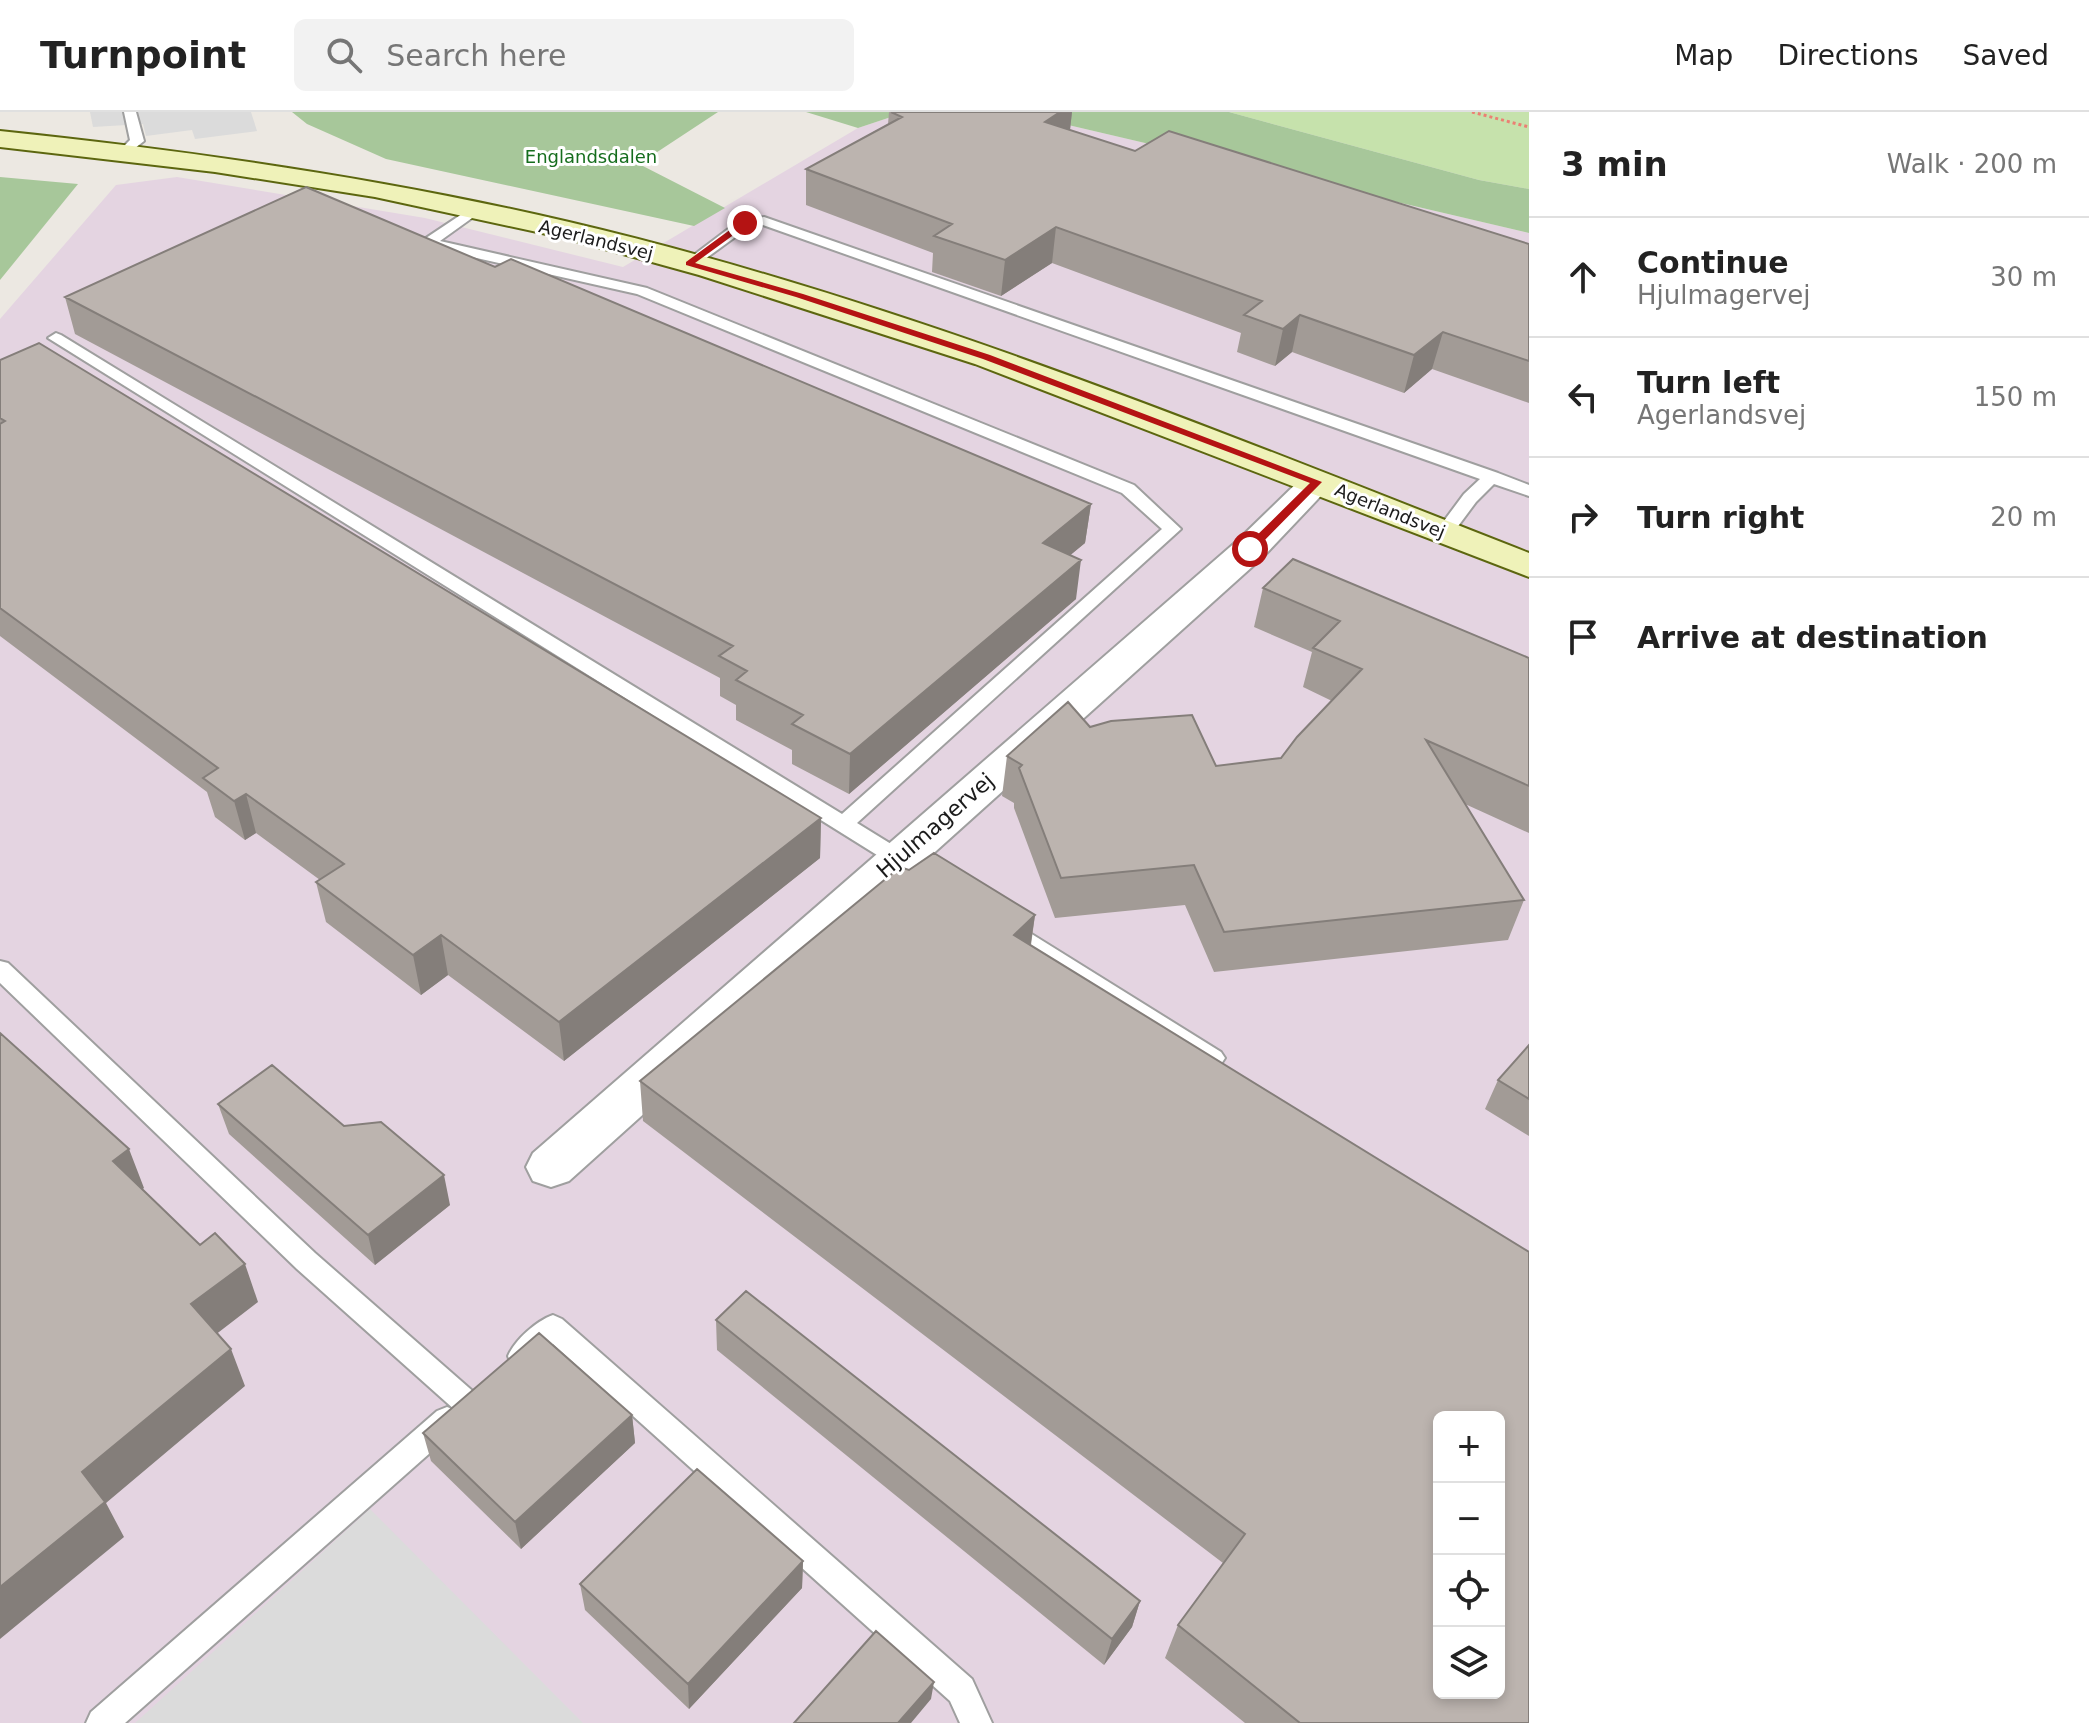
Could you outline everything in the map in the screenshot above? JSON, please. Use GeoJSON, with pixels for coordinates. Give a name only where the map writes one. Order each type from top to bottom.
{"type":"FeatureCollection","features":[{"type":"Feature","properties":{"kind":"street","name":"Agerlandsvej"},"geometry":{"type":"LineString","coordinates":[[0,139],[219,162],[474,210],[689,264],[800,296],[987,357],[1529,566]]}},
{"type":"Feature","properties":{"kind":"street","name":"Hjulmagervej"},"geometry":{"type":"LineString","coordinates":[[551,1167],[911,866],[1250,549],[1317,482]]}},
{"type":"Feature","properties":{"kind":"lane"},"geometry":{"type":"LineString","coordinates":[[125,152],[137,141],[130,112]]}},
{"type":"Feature","properties":{"kind":"lane"},"geometry":{"type":"LineString","coordinates":[[474,210],[428,243],[642,291],[1128,489],[1172,529],[843,824]]}},
{"type":"Feature","properties":{"kind":"lane"},"geometry":{"type":"LineString","coordinates":[[689,264],[745,223],[764,221],[1529,491]]}},
{"type":"Feature","properties":{"kind":"lane"},"geometry":{"type":"LineString","coordinates":[[56,338],[911,866]]}},
{"type":"Feature","properties":{"kind":"lane"},"geometry":{"type":"LineString","coordinates":[[1444,533],[1470,498],[1492,477]]}},
{"type":"Feature","properties":{"kind":"lane"},"geometry":{"type":"LineString","coordinates":[[991,917],[1233,1071]]}},
{"type":"Feature","properties":{"kind":"lane"},"geometry":{"type":"LineString","coordinates":[[0,969],[306,1261],[484,1387]]}},
{"type":"Feature","properties":{"kind":"lane"},"geometry":{"type":"LineString","coordinates":[[102,1723],[553,1327],[961,1690],[976,1723]]}},
{"type":"Feature","properties":{"kind":"path"},"geometry":{"type":"LineString","coordinates":[[1472,112],[1529,127]]}},
{"type":"Feature","properties":{"kind":"shaded area"},"geometry":{"type":"Polygon","coordinates":[[[90,112],[251,112],[257,131],[195,139],[192,130],[146,136],[143,124],[93,127],[90,112]]]}},
{"type":"Feature","properties":{"kind":"shaded area"},"geometry":{"type":"Polygon","coordinates":[[[906,112],[1013,112],[1529,233],[1529,1723],[0,1723],[0,319],[116,185],[177,177],[425,218],[623,267],[858,128],[906,112]]]}},
{"type":"Feature","properties":{"kind":"shaded area"},"geometry":{"type":"Polygon","coordinates":[[[370,1509],[583,1723],[135,1723],[370,1509]]]}},
{"type":"Feature","properties":{"kind":"green space","name":"Englandsdalen"},"geometry":{"type":"Polygon","coordinates":[[[292,112],[718,112],[639,164],[725,208],[694,226],[386,159],[307,124],[292,112]]]}},
{"type":"Feature","properties":{"kind":"green space"},"geometry":{"type":"Polygon","coordinates":[[[806,112],[906,112],[858,128],[806,112]]]}},
{"type":"Feature","properties":{"kind":"green space"},"geometry":{"type":"Polygon","coordinates":[[[1013,112],[1229,112],[1479,180],[1529,189],[1529,233],[1013,112]]]}},
{"type":"Feature","properties":{"kind":"green space"},"geometry":{"type":"Polygon","coordinates":[[[1229,112],[1529,112],[1529,189],[1479,180],[1229,112]]]}},
{"type":"Feature","properties":{"kind":"green space"},"geometry":{"type":"Polygon","coordinates":[[[0,177],[78,184],[0,280],[0,177]]]}},
{"type":"Feature","properties":{"kind":"building"},"geometry":{"type":"Polygon","coordinates":[[[891,112],[1060,112],[1045,122],[1135,151],[1169,131],[1529,244],[1529,361],[1443,332],[1414,355],[1300,315],[1283,329],[1244,315],[1262,301],[1056,227],[1005,260],[934,236],[952,224],[806,169],[902,117],[891,112]]]}},
{"type":"Feature","properties":{"kind":"building"},"geometry":{"type":"Polygon","coordinates":[[[306,187],[495,267],[511,259],[1091,504],[1043,543],[1081,560],[850,754],[792,724],[803,715],[736,680],[747,671],[719,656],[733,646],[65,297],[306,187]]]}},
{"type":"Feature","properties":{"kind":"building"},"geometry":{"type":"Polygon","coordinates":[[[39,343],[821,818],[559,1022],[441,935],[413,955],[316,882],[344,864],[246,794],[234,801],[203,778],[218,768],[0,608],[0,424],[5,421],[0,418],[0,360],[39,343]]]}},
{"type":"Feature","properties":{"kind":"building"},"geometry":{"type":"Polygon","coordinates":[[[1293,559],[1529,658],[1529,786],[1426,740],[1524,900],[1224,932],[1194,865],[1061,878],[1019,768],[1022,765],[1007,756],[1068,702],[1090,727],[1111,721],[1192,715],[1216,766],[1281,758],[1362,669],[1313,648],[1340,621],[1263,588],[1293,559]]]}},
{"type":"Feature","properties":{"kind":"building"},"geometry":{"type":"Polygon","coordinates":[[[934,853],[1035,915],[1014,935],[1529,1252],[1529,1723],[1300,1723],[1178,1625],[1245,1534],[640,1081],[900,867],[909,870],[934,853]]]}},
{"type":"Feature","properties":{"kind":"building"},"geometry":{"type":"Polygon","coordinates":[[[0,1033],[129,1149],[113,1161],[200,1245],[215,1233],[245,1264],[191,1304],[231,1349],[82,1472],[105,1502],[0,1587],[0,1033]]]}},
{"type":"Feature","properties":{"kind":"building"},"geometry":{"type":"Polygon","coordinates":[[[1529,1045],[1529,1099],[1498,1080],[1529,1045]]]}},
{"type":"Feature","properties":{"kind":"building"},"geometry":{"type":"Polygon","coordinates":[[[272,1065],[344,1126],[381,1122],[444,1175],[368,1235],[218,1104],[272,1065]]]}},
{"type":"Feature","properties":{"kind":"building"},"geometry":{"type":"Polygon","coordinates":[[[746,1291],[1140,1601],[1112,1639],[716,1320],[746,1291]]]}},
{"type":"Feature","properties":{"kind":"building"},"geometry":{"type":"Polygon","coordinates":[[[539,1333],[632,1415],[515,1522],[423,1433],[539,1333]]]}},
{"type":"Feature","properties":{"kind":"building"},"geometry":{"type":"Polygon","coordinates":[[[697,1469],[803,1561],[688,1684],[580,1584],[697,1469]]]}},
{"type":"Feature","properties":{"kind":"building"},"geometry":{"type":"Polygon","coordinates":[[[876,1631],[934,1682],[898,1723],[794,1723],[876,1631]]]}},
{"type":"Feature","properties":{"kind":"route"},"geometry":{"type":"LineString","coordinates":[[745,223],[689,264],[800,296],[987,357],[1317,482],[1250,549]]}}]}
